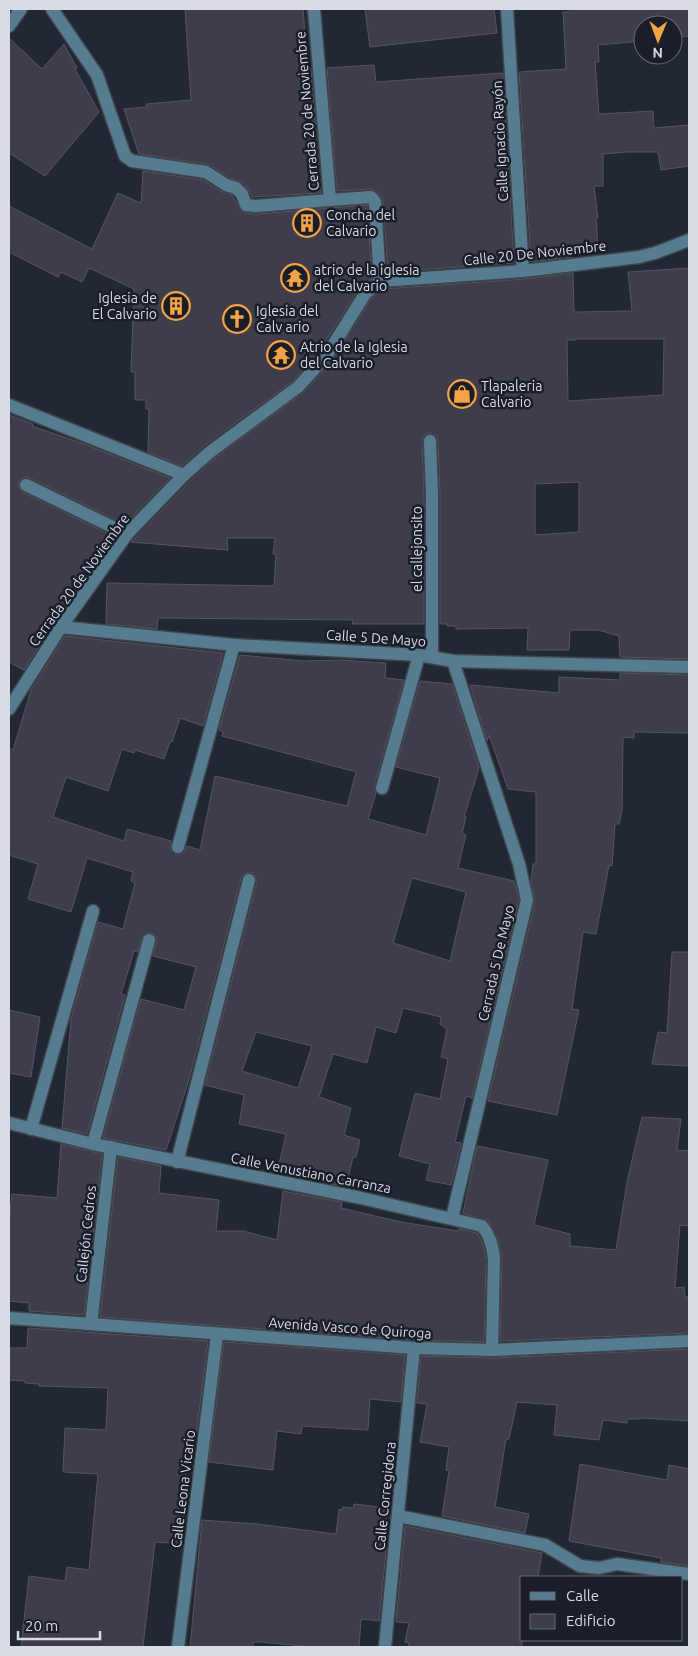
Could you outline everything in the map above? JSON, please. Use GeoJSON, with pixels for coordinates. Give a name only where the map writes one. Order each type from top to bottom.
{"type":"FeatureCollection","features":[{"type":"Feature","properties":{"kind":"street"},"geometry":{"type":"LineString","coordinates":[[9,26],[21,9]]}},
{"type":"Feature","properties":{"kind":"street"},"geometry":{"type":"LineString","coordinates":[[52,9],[97,75],[126,156],[132,161],[206,172],[226,185],[236,188],[242,194],[246,205],[256,206],[330,200]]}},
{"type":"Feature","properties":{"kind":"street","name":"Cerrada 20 de Noviembre"},"geometry":{"type":"LineString","coordinates":[[9,709],[61,627],[127,534],[184,474],[210,452],[298,387],[327,355],[365,294],[380,281],[374,199],[371,197],[330,200],[314,9]]}},
{"type":"Feature","properties":{"kind":"street","name":"Calle Ignacio Rayón"},"geometry":{"type":"LineString","coordinates":[[507,9],[523,271]]}},
{"type":"Feature","properties":{"kind":"street","name":"Calle 20 De Noviembre"},"geometry":{"type":"LineString","coordinates":[[380,281],[523,271],[639,257],[655,254],[689,240]]}},
{"type":"Feature","properties":{"kind":"street"},"geometry":{"type":"LineString","coordinates":[[9,406],[184,474]]}},
{"type":"Feature","properties":{"kind":"street","name":"el callejonsito"},"geometry":{"type":"LineString","coordinates":[[382,788],[426,656],[432,495],[430,441]]}},
{"type":"Feature","properties":{"kind":"street"},"geometry":{"type":"LineString","coordinates":[[26,486],[127,534]]}},
{"type":"Feature","properties":{"kind":"street","name":"Calle 5 De Mayo"},"geometry":{"type":"LineString","coordinates":[[61,627],[234,645],[426,656],[453,661],[689,667]]}},
{"type":"Feature","properties":{"kind":"street"},"geometry":{"type":"LineString","coordinates":[[178,847],[234,645]]}},
{"type":"Feature","properties":{"kind":"street","name":"Cerrada 5 De Mayo"},"geometry":{"type":"LineString","coordinates":[[452,1218],[527,900],[519,864],[453,661]]}},
{"type":"Feature","properties":{"kind":"street"},"geometry":{"type":"LineString","coordinates":[[177,1162],[249,880]]}},
{"type":"Feature","properties":{"kind":"street"},"geometry":{"type":"LineString","coordinates":[[31,1129],[93,910]]}},
{"type":"Feature","properties":{"kind":"street"},"geometry":{"type":"LineString","coordinates":[[93,1144],[149,940]]}},
{"type":"Feature","properties":{"kind":"street","name":"Calle Venustiano Carranza"},"geometry":{"type":"LineString","coordinates":[[9,1123],[93,1144],[452,1218],[482,1226],[488,1232],[493,1250],[492,1350]]}},
{"type":"Feature","properties":{"kind":"street","name":"Callejón Cedros"},"geometry":{"type":"LineString","coordinates":[[91,1324],[111,1147]]}},
{"type":"Feature","properties":{"kind":"street","name":"Avenida Vasco de Quiroga"},"geometry":{"type":"LineString","coordinates":[[9,1318],[217,1335],[414,1348],[492,1350],[689,1341]]}},
{"type":"Feature","properties":{"kind":"street","name":"Calle Leona Vicario"},"geometry":{"type":"LineString","coordinates":[[178,1647],[217,1335]]}},
{"type":"Feature","properties":{"kind":"street","name":"Calle Corregidora"},"geometry":{"type":"LineString","coordinates":[[385,1647],[414,1348]]}},
{"type":"Feature","properties":{"kind":"street"},"geometry":{"type":"LineString","coordinates":[[398,1516],[545,1545],[580,1566],[599,1568],[617,1564],[689,1574]]}},
{"type":"Feature","properties":{"kind":"building"},"geometry":{"type":"Polygon","coordinates":[[[185,9],[303,9],[308,70],[311,69],[321,193],[252,197],[242,182],[229,178],[210,165],[139,154],[124,109],[147,107],[146,104],[191,100],[185,9]]]}},
{"type":"Feature","properties":{"kind":"building"},"geometry":{"type":"Polygon","coordinates":[[[365,9],[494,9],[497,33],[370,47],[365,9]]]}},
{"type":"Feature","properties":{"kind":"building"},"geometry":{"type":"Polygon","coordinates":[[[570,9],[689,9],[689,36],[683,37],[683,15],[633,15],[633,42],[598,45],[599,62],[595,62],[599,114],[653,111],[654,128],[689,125],[689,166],[661,170],[658,152],[603,154],[603,186],[594,186],[598,218],[596,218],[598,248],[572,250],[572,257],[531,262],[519,72],[566,69],[563,12],[570,12],[570,9]]]}},
{"type":"Feature","properties":{"kind":"building"},"geometry":{"type":"Polygon","coordinates":[[[9,38],[42,69],[64,44],[77,68],[75,69],[99,112],[45,176],[9,153],[9,38]]]}},
{"type":"Feature","properties":{"kind":"building"},"geometry":{"type":"Polygon","coordinates":[[[374,65],[376,82],[503,73],[514,263],[388,272],[383,201],[381,197],[375,190],[371,189],[337,191],[327,68],[374,65]]]}},
{"type":"Feature","properties":{"kind":"building","name":"Iglesia del Calv ario"},"geometry":{"type":"Polygon","coordinates":[[[143,171],[203,180],[222,192],[232,195],[241,211],[245,213],[257,214],[367,205],[372,278],[358,290],[320,350],[293,381],[205,445],[182,466],[148,452],[149,409],[146,409],[146,400],[135,400],[135,372],[131,372],[134,289],[89,268],[82,282],[61,272],[58,277],[9,252],[9,206],[92,249],[118,193],[141,203],[143,171]]]}},
{"type":"Feature","properties":{"kind":"building"},"geometry":{"type":"Polygon","coordinates":[[[689,268],[689,659],[620,657],[619,636],[598,630],[570,630],[569,650],[527,650],[528,628],[456,629],[456,626],[440,624],[438,441],[437,436],[430,433],[425,434],[422,441],[424,624],[352,624],[353,620],[158,618],[157,629],[106,624],[107,583],[274,586],[276,554],[273,554],[275,538],[227,538],[228,550],[131,542],[215,458],[304,392],[333,360],[371,299],[383,289],[524,279],[573,273],[574,312],[632,311],[628,272],[689,268]],[[664,339],[567,340],[568,401],[663,395],[664,339]],[[579,482],[535,484],[535,535],[579,532],[579,482]]]}},
{"type":"Feature","properties":{"kind":"building"},"geometry":{"type":"Polygon","coordinates":[[[9,415],[33,424],[32,426],[170,478],[125,524],[30,478],[25,477],[19,481],[18,486],[22,492],[115,537],[112,541],[103,540],[80,585],[48,626],[51,627],[24,670],[9,662],[9,415]]]}},
{"type":"Feature","properties":{"kind":"building"},"geometry":{"type":"Polygon","coordinates":[[[65,636],[223,653],[203,726],[180,718],[164,759],[135,750],[134,753],[122,749],[108,791],[66,777],[53,817],[124,841],[127,829],[171,841],[170,849],[176,855],[183,853],[187,846],[200,850],[215,776],[347,806],[356,772],[222,736],[223,732],[219,730],[240,655],[304,661],[342,660],[386,663],[385,678],[404,680],[374,786],[376,793],[368,819],[426,835],[440,778],[396,767],[420,681],[452,684],[479,768],[464,817],[466,817],[462,834],[466,835],[458,868],[514,881],[519,900],[472,1098],[466,1096],[455,1142],[461,1143],[451,1185],[426,1180],[430,1164],[399,1156],[415,1093],[440,1099],[448,1059],[441,1057],[447,1029],[440,1024],[441,1017],[403,1008],[396,1033],[376,1027],[367,1063],[333,1054],[319,1097],[351,1108],[344,1135],[360,1140],[356,1157],[353,1157],[346,1187],[277,1173],[286,1134],[239,1124],[244,1095],[205,1085],[257,882],[255,875],[251,872],[244,874],[241,878],[189,1080],[166,1150],[103,1138],[141,999],[184,1010],[196,967],[153,956],[157,938],[151,932],[143,935],[137,952],[134,951],[121,994],[125,995],[87,1134],[62,1128],[71,1019],[98,922],[123,929],[135,883],[131,881],[133,872],[87,858],[71,912],[28,899],[38,864],[9,855],[9,748],[13,750],[31,690],[65,636]],[[412,878],[393,943],[450,961],[466,892],[412,878]],[[256,1032],[242,1071],[298,1088],[312,1046],[256,1032]]]}},
{"type":"Feature","properties":{"kind":"building"},"geometry":{"type":"Polygon","coordinates":[[[620,673],[689,675],[689,733],[634,732],[634,738],[623,737],[622,811],[619,824],[615,824],[612,866],[609,865],[596,934],[583,932],[572,1009],[579,1010],[557,1115],[488,1101],[535,902],[531,882],[533,864],[536,864],[536,792],[508,789],[489,735],[487,741],[470,685],[559,693],[559,677],[620,680],[620,673]]]}},
{"type":"Feature","properties":{"kind":"building"},"geometry":{"type":"Polygon","coordinates":[[[672,952],[689,952],[689,1066],[652,1064],[658,1032],[667,1033],[672,952]]]}},
{"type":"Feature","properties":{"kind":"building"},"geometry":{"type":"Polygon","coordinates":[[[9,1010],[40,1017],[31,1077],[9,1073],[9,1010]]]}},
{"type":"Feature","properties":{"kind":"building"},"geometry":{"type":"Polygon","coordinates":[[[642,1117],[681,1119],[677,1150],[689,1151],[689,1226],[680,1225],[675,1288],[684,1287],[685,1297],[689,1297],[689,1333],[500,1341],[502,1259],[498,1239],[488,1221],[463,1213],[477,1146],[548,1160],[534,1225],[570,1234],[570,1246],[616,1250],[627,1182],[642,1117]]]}},
{"type":"Feature","properties":{"kind":"building"},"geometry":{"type":"Polygon","coordinates":[[[61,1144],[102,1154],[84,1315],[29,1311],[29,1303],[9,1301],[9,1224],[12,1194],[57,1198],[61,1144]]]}},
{"type":"Feature","properties":{"kind":"building"},"geometry":{"type":"Polygon","coordinates":[[[118,1157],[161,1166],[159,1193],[219,1200],[216,1231],[243,1231],[277,1240],[283,1191],[342,1202],[341,1208],[401,1222],[477,1233],[483,1244],[486,1259],[484,1342],[414,1340],[100,1317],[118,1157]]]}},
{"type":"Feature","properties":{"kind":"building"},"geometry":{"type":"Polygon","coordinates":[[[28,1328],[208,1341],[193,1460],[186,1459],[183,1519],[186,1519],[183,1544],[155,1542],[143,1647],[21,1647],[29,1576],[65,1581],[67,1567],[89,1570],[98,1474],[63,1472],[65,1428],[106,1430],[108,1388],[39,1386],[39,1384],[25,1383],[25,1381],[9,1380],[10,1348],[27,1348],[28,1328]]]}},
{"type":"Feature","properties":{"kind":"building"},"geometry":{"type":"Polygon","coordinates":[[[224,1342],[405,1355],[401,1402],[370,1399],[368,1430],[302,1426],[301,1434],[277,1431],[273,1470],[209,1462],[224,1342]]]}},
{"type":"Feature","properties":{"kind":"building"},"geometry":{"type":"Polygon","coordinates":[[[689,1349],[689,1421],[640,1418],[627,1419],[627,1423],[603,1420],[599,1440],[554,1435],[557,1405],[517,1402],[509,1439],[506,1439],[495,1507],[529,1514],[525,1533],[442,1516],[449,1471],[446,1470],[449,1447],[420,1442],[427,1404],[417,1403],[421,1356],[492,1358],[689,1349]]]}},
{"type":"Feature","properties":{"kind":"building"},"geometry":{"type":"Polygon","coordinates":[[[580,1464],[667,1480],[669,1465],[689,1469],[689,1566],[661,1562],[661,1558],[569,1541],[580,1464]]]}},
{"type":"Feature","properties":{"kind":"building"},"geometry":{"type":"Polygon","coordinates":[[[354,1504],[388,1508],[386,1521],[389,1522],[379,1621],[361,1619],[359,1647],[314,1647],[253,1642],[253,1647],[190,1647],[202,1520],[257,1524],[336,1534],[339,1509],[342,1510],[343,1507],[353,1508],[354,1504]]]}},
{"type":"Feature","properties":{"kind":"building"},"geometry":{"type":"Polygon","coordinates":[[[405,1526],[542,1553],[538,1576],[520,1576],[520,1641],[522,1641],[522,1647],[408,1647],[409,1643],[405,1642],[409,1623],[396,1622],[405,1526]]]}},
{"type":"Feature","properties":{"kind":"place","name":"Concha del Calvario"},"geometry":{"type":"Point","coordinates":[307,223]}},
{"type":"Feature","properties":{"kind":"place","name":"atrio de la iglesia del Calvario"},"geometry":{"type":"Point","coordinates":[295,278]}},
{"type":"Feature","properties":{"kind":"place","name":"Iglesia de El Calvario"},"geometry":{"type":"Point","coordinates":[176,306]}},
{"type":"Feature","properties":{"kind":"place","name":"Iglesia del Calv ario"},"geometry":{"type":"Point","coordinates":[237,319]}},
{"type":"Feature","properties":{"kind":"place","name":"Atrio de la Iglesia del Calvario"},"geometry":{"type":"Point","coordinates":[281,355]}},
{"type":"Feature","properties":{"kind":"place","name":"Tlapaleria Calvario"},"geometry":{"type":"Point","coordinates":[462,394]}}]}
